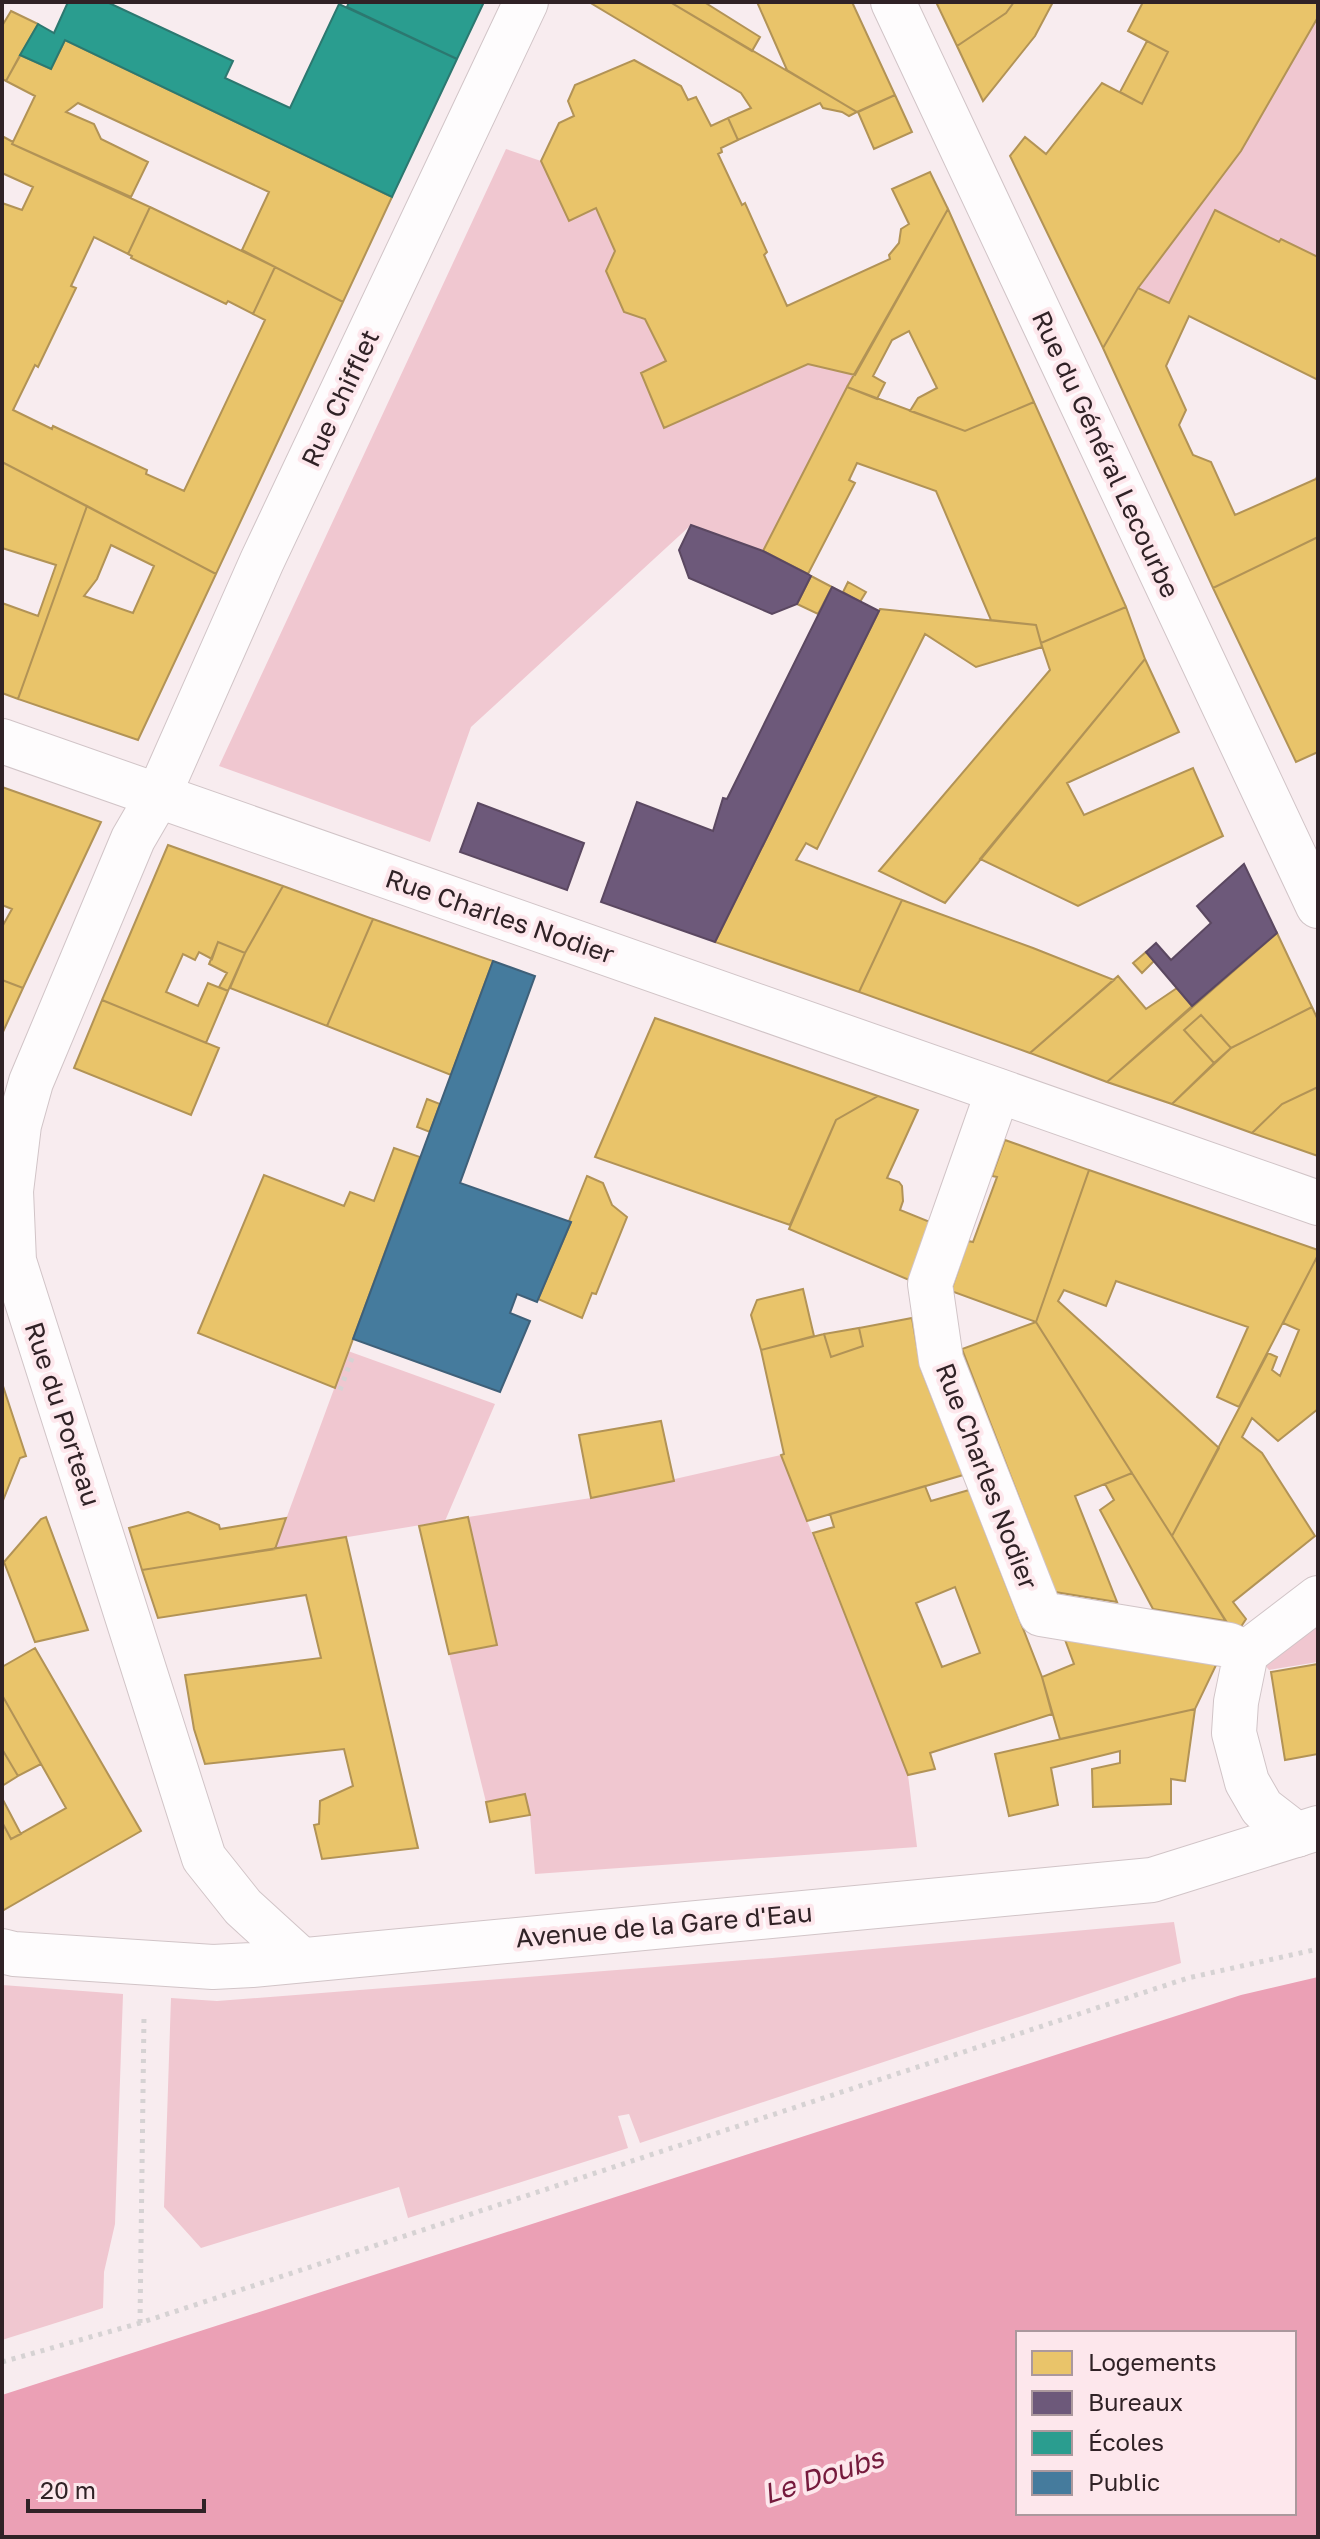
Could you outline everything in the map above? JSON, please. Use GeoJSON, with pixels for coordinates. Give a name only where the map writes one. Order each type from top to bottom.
{"type":"FeatureCollection","features":[{"type":"Feature","properties":{"kind":"street","name":"Rue Chifflet"},"geometry":{"type":"LineString","coordinates":[[158,796],[262,561],[526,2]]}},
{"type":"Feature","properties":{"kind":"street","name":"Rue du Général Lecourbe"},"geometry":{"type":"LineString","coordinates":[[893,2],[1318,906]]}},
{"type":"Feature","properties":{"kind":"street","name":"Rue Charles Nodier"},"geometry":{"type":"LineString","coordinates":[[2,741],[1318,1203]]}},
{"type":"Feature","properties":{"kind":"street","name":"Rue du Porteau"},"geometry":{"type":"LineString","coordinates":[[158,796],[133,839],[31,1082],[19,1125],[11,1191],[14,1261],[204,1858],[243,1907],[300,1959]]}},
{"type":"Feature","properties":{"kind":"street","name":"Rue Charles Nodier"},"geometry":{"type":"LineString","coordinates":[[998,1091],[930,1284],[941,1360],[1041,1614],[1229,1645],[1246,1653]]}},
{"type":"Feature","properties":{"kind":"street"},"geometry":{"type":"LineString","coordinates":[[1307,1832],[1262,1808],[1247,1782],[1234,1733],[1236,1702],[1246,1653],[1318,1598]]}},
{"type":"Feature","properties":{"kind":"street","name":"Avenue de la Gare d'Eau"},"geometry":{"type":"LineString","coordinates":[[2,1951],[213,1967],[1152,1880],[1307,1832]]}},
{"type":"Feature","properties":{"kind":"path"},"geometry":{"type":"LineString","coordinates":[[340,1390],[354,1353]]}},
{"type":"Feature","properties":{"kind":"path"},"geometry":{"type":"LineString","coordinates":[[2,2362],[140,2323],[1188,1978],[1318,1949]]}},
{"type":"Feature","properties":{"kind":"path"},"geometry":{"type":"LineString","coordinates":[[140,2323],[144,2016]]}},
{"type":"Feature","properties":{"kind":"shaded area"},"geometry":{"type":"Polygon","coordinates":[[[1318,17],[1318,257],[1281,239],[1279,242],[1215,210],[1169,303],[1138,288],[1241,151],[1318,17]]]}},
{"type":"Feature","properties":{"kind":"shaded area"},"geometry":{"type":"Polygon","coordinates":[[[506,149],[541,161],[569,221],[596,208],[615,251],[606,271],[624,312],[645,319],[666,361],[641,373],[664,428],[808,364],[853,375],[763,551],[691,525],[471,727],[430,842],[219,766],[506,149]]]}},
{"type":"Feature","properties":{"kind":"shaded area"},"geometry":{"type":"Polygon","coordinates":[[[348,1351],[495,1404],[445,1521],[275,1549],[348,1351]]]}},
{"type":"Feature","properties":{"kind":"shaded area"},"geometry":{"type":"Polygon","coordinates":[[[781,1455],[908,1775],[917,1847],[535,1874],[525,1794],[486,1802],[449,1654],[497,1645],[468,1517],[591,1498],[781,1455]]]}},
{"type":"Feature","properties":{"kind":"shaded area"},"geometry":{"type":"Polygon","coordinates":[[[1318,1622],[1318,1662],[1269,1670],[1265,1665],[1318,1622]]]}},
{"type":"Feature","properties":{"kind":"shaded area"},"geometry":{"type":"Polygon","coordinates":[[[1174,1922],[1181,1963],[640,2143],[629,2114],[618,2116],[628,2148],[408,2218],[399,2187],[201,2248],[164,2207],[171,1998],[217,2001],[772,1958],[1174,1922]]]}},
{"type":"Feature","properties":{"kind":"shaded area"},"geometry":{"type":"Polygon","coordinates":[[[2,1985],[123,1994],[115,2224],[104,2272],[103,2308],[2,2340],[2,1985]]]}},
{"type":"Feature","properties":{"kind":"water","name":"Le Doubs"},"geometry":{"type":"Polygon","coordinates":[[[1318,1977],[1318,2537],[2,2537],[2,2395],[1241,1995],[1318,1977]]]}},
{"type":"Feature","properties":{"kind":"building: Logements"},"geometry":{"type":"Polygon","coordinates":[[[589,2],[670,2],[857,112],[849,116],[823,108],[820,103],[738,140],[728,118],[751,108],[741,93],[589,2]]]}},
{"type":"Feature","properties":{"kind":"building: Logements"},"geometry":{"type":"Polygon","coordinates":[[[670,2],[704,2],[760,37],[752,51],[670,2]]]}},
{"type":"Feature","properties":{"kind":"building: Logements"},"geometry":{"type":"Polygon","coordinates":[[[757,2],[852,2],[895,95],[857,112],[787,70],[757,2]]]}},
{"type":"Feature","properties":{"kind":"building: Logements"},"geometry":{"type":"Polygon","coordinates":[[[936,2],[1014,2],[1006,13],[957,46],[936,2]]]}},
{"type":"Feature","properties":{"kind":"building: Logements"},"geometry":{"type":"Polygon","coordinates":[[[1014,2],[1053,2],[1035,36],[983,101],[957,46],[1006,13],[1014,2]]]}},
{"type":"Feature","properties":{"kind":"building: Logements"},"geometry":{"type":"Polygon","coordinates":[[[1143,2],[1318,2],[1318,17],[1241,151],[1138,288],[1103,348],[1010,156],[1025,137],[1046,154],[1102,83],[1142,104],[1168,52],[1128,31],[1143,2]]]}},
{"type":"Feature","properties":{"kind":"building: Logements"},"geometry":{"type":"Polygon","coordinates":[[[11,11],[38,24],[6,81],[2,79],[2,26],[11,11]]]}},
{"type":"Feature","properties":{"kind":"building: Logements"},"geometry":{"type":"Polygon","coordinates":[[[65,40],[392,197],[343,302],[242,250],[269,192],[78,103],[66,112],[94,124],[101,139],[148,162],[131,197],[12,144],[35,96],[6,81],[20,55],[51,69],[65,40]]]}},
{"type":"Feature","properties":{"kind":"building: Logements"},"geometry":{"type":"Polygon","coordinates":[[[1147,41],[1168,52],[1142,104],[1120,92],[1147,41]]]}},
{"type":"Feature","properties":{"kind":"building: Logements"},"geometry":{"type":"Polygon","coordinates":[[[634,60],[681,86],[688,100],[696,97],[711,126],[728,118],[738,140],[721,148],[722,152],[718,154],[742,205],[745,203],[787,306],[890,259],[889,255],[899,243],[901,229],[909,224],[892,189],[930,172],[948,209],[855,375],[808,364],[664,428],[641,373],[666,361],[645,319],[624,312],[606,271],[615,251],[596,208],[569,221],[541,161],[559,123],[574,116],[568,101],[575,85],[634,60]]]}},
{"type":"Feature","properties":{"kind":"building: Logements"},"geometry":{"type":"Polygon","coordinates":[[[895,95],[912,132],[874,149],[858,112],[895,95]]]}},
{"type":"Feature","properties":{"kind":"building: Logements"},"geometry":{"type":"Polygon","coordinates":[[[2,136],[12,144],[150,207],[128,254],[94,237],[71,286],[76,288],[38,367],[35,365],[13,410],[52,429],[53,426],[147,470],[146,474],[184,491],[265,320],[253,314],[275,267],[343,302],[216,574],[2,462],[2,203],[22,210],[33,187],[2,173],[2,136]]]}},
{"type":"Feature","properties":{"kind":"building: Logements"},"geometry":{"type":"Polygon","coordinates":[[[150,207],[275,267],[253,314],[131,258],[128,254],[150,207]]]}},
{"type":"Feature","properties":{"kind":"building: Logements"},"geometry":{"type":"Polygon","coordinates":[[[948,209],[1034,402],[965,431],[910,411],[918,398],[937,388],[909,331],[892,340],[873,376],[885,383],[877,399],[847,387],[948,209]]]}},
{"type":"Feature","properties":{"kind":"building: Logements"},"geometry":{"type":"Polygon","coordinates":[[[1215,210],[1279,242],[1281,239],[1318,257],[1318,380],[1189,316],[1166,366],[1186,410],[1179,425],[1193,455],[1211,462],[1235,515],[1316,479],[1318,474],[1318,537],[1213,588],[1103,348],[1138,288],[1169,303],[1215,210]]]}},
{"type":"Feature","properties":{"kind":"building: Logements"},"geometry":{"type":"Polygon","coordinates":[[[847,387],[965,431],[1034,402],[1126,607],[1041,643],[1036,625],[991,620],[936,491],[857,463],[849,480],[855,483],[808,574],[763,551],[847,387]]]}},
{"type":"Feature","properties":{"kind":"building: Logements"},"geometry":{"type":"Polygon","coordinates":[[[2,462],[87,506],[18,699],[2,693],[2,603],[38,616],[56,565],[2,548],[2,462]]]}},
{"type":"Feature","properties":{"kind":"building: Logements"},"geometry":{"type":"Polygon","coordinates":[[[87,506],[216,574],[138,740],[18,699],[87,506]],[[111,545],[97,579],[84,596],[133,613],[154,566],[111,545]]]}},
{"type":"Feature","properties":{"kind":"building: Logements"},"geometry":{"type":"Polygon","coordinates":[[[1318,537],[1318,752],[1296,762],[1213,588],[1318,537]]]}},
{"type":"Feature","properties":{"kind":"building: Logements"},"geometry":{"type":"Polygon","coordinates":[[[811,576],[832,587],[818,614],[797,604],[811,576]]]}},
{"type":"Feature","properties":{"kind":"building: Logements"},"geometry":{"type":"Polygon","coordinates":[[[848,582],[866,592],[860,602],[843,592],[848,582]]]}},
{"type":"Feature","properties":{"kind":"building: Logements"},"geometry":{"type":"Polygon","coordinates":[[[1126,607],[1145,659],[945,903],[879,871],[1050,670],[1041,643],[1126,607]]]}},
{"type":"Feature","properties":{"kind":"building: Logements"},"geometry":{"type":"Polygon","coordinates":[[[880,609],[1036,625],[1042,647],[976,667],[925,634],[817,849],[806,843],[796,860],[902,900],[859,992],[715,942],[880,609]]]}},
{"type":"Feature","properties":{"kind":"building: Logements"},"geometry":{"type":"Polygon","coordinates":[[[1145,659],[1179,732],[1067,783],[1084,815],[1193,768],[1223,836],[1078,906],[980,859],[1145,659]]]}},
{"type":"Feature","properties":{"kind":"building: Logements"},"geometry":{"type":"Polygon","coordinates":[[[2,787],[101,822],[23,988],[2,980],[2,927],[12,909],[2,905],[2,787]]]}},
{"type":"Feature","properties":{"kind":"building: Logements"},"geometry":{"type":"Polygon","coordinates":[[[168,845],[283,886],[245,953],[218,942],[212,959],[199,952],[195,960],[183,954],[166,992],[198,1006],[208,983],[228,991],[206,1043],[102,1000],[168,845]]]}},
{"type":"Feature","properties":{"kind":"building: Logements"},"geometry":{"type":"Polygon","coordinates":[[[283,886],[373,919],[327,1026],[230,988],[245,953],[283,886]]]}},
{"type":"Feature","properties":{"kind":"building: Logements"},"geometry":{"type":"Polygon","coordinates":[[[902,900],[1114,980],[1030,1053],[859,992],[902,900]]]}},
{"type":"Feature","properties":{"kind":"building: Logements"},"geometry":{"type":"Polygon","coordinates":[[[373,919],[493,961],[451,1075],[327,1026],[373,919]]]}},
{"type":"Feature","properties":{"kind":"building: Logements"},"geometry":{"type":"Polygon","coordinates":[[[1277,933],[1312,1007],[1231,1048],[1201,1015],[1184,1030],[1214,1063],[1172,1104],[1107,1082],[1277,933]]]}},
{"type":"Feature","properties":{"kind":"building: Logements"},"geometry":{"type":"Polygon","coordinates":[[[218,942],[245,953],[228,991],[219,987],[227,973],[209,964],[218,942]]]}},
{"type":"Feature","properties":{"kind":"building: Logements"},"geometry":{"type":"Polygon","coordinates":[[[1146,952],[1154,961],[1142,973],[1133,963],[1146,952]]]}},
{"type":"Feature","properties":{"kind":"building: Logements"},"geometry":{"type":"Polygon","coordinates":[[[1118,976],[1146,1009],[1177,988],[1192,1006],[1107,1082],[1030,1053],[1118,976]]]}},
{"type":"Feature","properties":{"kind":"building: Logements"},"geometry":{"type":"Polygon","coordinates":[[[2,980],[23,988],[2,1034],[2,980]]]}},
{"type":"Feature","properties":{"kind":"building: Logements"},"geometry":{"type":"Polygon","coordinates":[[[102,1000],[219,1048],[191,1115],[74,1068],[102,1000]]]}},
{"type":"Feature","properties":{"kind":"building: Logements"},"geometry":{"type":"Polygon","coordinates":[[[1312,1007],[1318,1020],[1318,1087],[1282,1104],[1252,1133],[1172,1104],[1231,1048],[1312,1007]]]}},
{"type":"Feature","properties":{"kind":"building: Logements"},"geometry":{"type":"Polygon","coordinates":[[[1201,1015],[1231,1048],[1214,1063],[1184,1030],[1201,1015]]]}},
{"type":"Feature","properties":{"kind":"building: Logements"},"geometry":{"type":"Polygon","coordinates":[[[655,1018],[878,1096],[836,1120],[790,1225],[595,1157],[655,1018]]]}},
{"type":"Feature","properties":{"kind":"building: Logements"},"geometry":{"type":"Polygon","coordinates":[[[1318,1087],[1318,1156],[1252,1133],[1282,1104],[1318,1087]]]}},
{"type":"Feature","properties":{"kind":"building: Logements"},"geometry":{"type":"Polygon","coordinates":[[[878,1096],[918,1110],[887,1178],[902,1186],[900,1210],[930,1222],[909,1280],[789,1229],[836,1120],[878,1096]]]}},
{"type":"Feature","properties":{"kind":"building: Logements"},"geometry":{"type":"Polygon","coordinates":[[[427,1099],[440,1104],[430,1132],[417,1127],[427,1099]]]}},
{"type":"Feature","properties":{"kind":"building: Logements"},"geometry":{"type":"Polygon","coordinates":[[[1005,1140],[1089,1170],[1036,1322],[951,1291],[968,1241],[973,1242],[997,1177],[992,1176],[1005,1140]]]}},
{"type":"Feature","properties":{"kind":"building: Logements"},"geometry":{"type":"Polygon","coordinates":[[[394,1148],[420,1157],[335,1388],[198,1333],[264,1175],[344,1206],[350,1192],[374,1201],[394,1148]]]}},
{"type":"Feature","properties":{"kind":"building: Logements"},"geometry":{"type":"Polygon","coordinates":[[[1089,1170],[1318,1250],[1239,1407],[1217,1397],[1248,1327],[1116,1281],[1106,1306],[1064,1290],[1058,1301],[1219,1448],[1172,1536],[1036,1322],[1089,1170]]]}},
{"type":"Feature","properties":{"kind":"building: Logements"},"geometry":{"type":"Polygon","coordinates":[[[587,1176],[603,1183],[612,1205],[627,1217],[596,1294],[592,1293],[582,1318],[538,1299],[587,1176]]]}},
{"type":"Feature","properties":{"kind":"building: Logements"},"geometry":{"type":"Polygon","coordinates":[[[1318,1255],[1318,1409],[1278,1441],[1252,1418],[1242,1437],[1262,1453],[1315,1536],[1233,1602],[1246,1619],[1235,1636],[1172,1536],[1268,1353],[1277,1357],[1272,1370],[1280,1376],[1299,1330],[1283,1323],[1318,1255]]]}},
{"type":"Feature","properties":{"kind":"building: Logements"},"geometry":{"type":"Polygon","coordinates":[[[803,1289],[814,1336],[761,1350],[751,1315],[757,1300],[803,1289]]]}},
{"type":"Feature","properties":{"kind":"building: Logements"},"geometry":{"type":"Polygon","coordinates":[[[912,1318],[921,1369],[963,1475],[807,1521],[781,1455],[784,1454],[761,1350],[824,1334],[831,1357],[863,1346],[859,1328],[912,1318]]]}},
{"type":"Feature","properties":{"kind":"building: Logements"},"geometry":{"type":"Polygon","coordinates":[[[1036,1322],[1132,1473],[1075,1496],[1117,1602],[1055,1592],[962,1349],[1036,1322]]]}},
{"type":"Feature","properties":{"kind":"building: Logements"},"geometry":{"type":"Polygon","coordinates":[[[859,1328],[863,1346],[831,1357],[824,1334],[859,1328]]]}},
{"type":"Feature","properties":{"kind":"building: Logements"},"geometry":{"type":"Polygon","coordinates":[[[2,1383],[26,1456],[20,1458],[2,1503],[2,1383]]]}},
{"type":"Feature","properties":{"kind":"building: Logements"},"geometry":{"type":"Polygon","coordinates":[[[661,1421],[674,1481],[591,1498],[579,1435],[661,1421]]]}},
{"type":"Feature","properties":{"kind":"building: Logements"},"geometry":{"type":"Polygon","coordinates":[[[1132,1473],[1226,1621],[1153,1609],[1100,1510],[1114,1500],[1105,1484],[1132,1473]]]}},
{"type":"Feature","properties":{"kind":"building: Logements"},"geometry":{"type":"Polygon","coordinates":[[[925,1486],[931,1501],[969,1490],[1042,1677],[1052,1714],[930,1753],[935,1769],[908,1775],[813,1533],[834,1527],[830,1514],[925,1486]],[[955,1587],[916,1603],[942,1667],[980,1653],[955,1587]]]}},
{"type":"Feature","properties":{"kind":"building: Logements"},"geometry":{"type":"Polygon","coordinates":[[[188,1512],[219,1525],[220,1529],[286,1518],[275,1549],[142,1570],[129,1528],[188,1512]]]}},
{"type":"Feature","properties":{"kind":"building: Logements"},"geometry":{"type":"Polygon","coordinates":[[[46,1517],[88,1630],[35,1642],[4,1562],[46,1517]]]}},
{"type":"Feature","properties":{"kind":"building: Logements"},"geometry":{"type":"Polygon","coordinates":[[[468,1517],[497,1645],[449,1654],[419,1526],[468,1517]]]}},
{"type":"Feature","properties":{"kind":"building: Logements"},"geometry":{"type":"Polygon","coordinates":[[[346,1537],[418,1848],[322,1859],[314,1825],[319,1824],[320,1801],[353,1786],[344,1749],[205,1764],[194,1729],[185,1675],[321,1658],[306,1595],[158,1618],[142,1570],[346,1537]]]}},
{"type":"Feature","properties":{"kind":"building: Logements"},"geometry":{"type":"Polygon","coordinates":[[[1064,1637],[1218,1661],[1195,1709],[1060,1739],[1042,1677],[1074,1664],[1064,1637]]]}},
{"type":"Feature","properties":{"kind":"building: Logements"},"geometry":{"type":"Polygon","coordinates":[[[35,1648],[141,1831],[2,1911],[2,1822],[11,1839],[66,1808],[2,1695],[2,1667],[35,1648]]]}},
{"type":"Feature","properties":{"kind":"building: Logements"},"geometry":{"type":"Polygon","coordinates":[[[1318,1664],[1318,1754],[1285,1760],[1271,1672],[1318,1664]]]}},
{"type":"Feature","properties":{"kind":"building: Logements"},"geometry":{"type":"Polygon","coordinates":[[[2,1695],[41,1764],[18,1776],[2,1749],[2,1695]]]}},
{"type":"Feature","properties":{"kind":"building: Logements"},"geometry":{"type":"Polygon","coordinates":[[[1195,1709],[1185,1781],[1171,1779],[1171,1804],[1093,1807],[1092,1769],[1120,1763],[1120,1751],[1051,1768],[1058,1805],[1009,1816],[995,1754],[1195,1709]]]}},
{"type":"Feature","properties":{"kind":"building: Logements"},"geometry":{"type":"Polygon","coordinates":[[[2,1749],[18,1776],[2,1786],[2,1749]]]}},
{"type":"Feature","properties":{"kind":"building: Logements"},"geometry":{"type":"Polygon","coordinates":[[[525,1794],[530,1815],[490,1822],[486,1802],[525,1794]]]}},
{"type":"Feature","properties":{"kind":"building: Logements"},"geometry":{"type":"Polygon","coordinates":[[[2,1798],[21,1834],[11,1839],[2,1822],[2,1798]]]}},
{"type":"Feature","properties":{"kind":"building: Bureaux"},"geometry":{"type":"Polygon","coordinates":[[[691,525],[763,551],[811,576],[797,604],[772,614],[689,578],[679,550],[691,525]]]}},
{"type":"Feature","properties":{"kind":"building: Bureaux"},"geometry":{"type":"Polygon","coordinates":[[[832,587],[879,611],[715,942],[601,902],[637,802],[713,831],[723,798],[727,799],[832,587]]]}},
{"type":"Feature","properties":{"kind":"building: Bureaux"},"geometry":{"type":"Polygon","coordinates":[[[478,803],[584,843],[567,890],[460,852],[478,803]]]}},
{"type":"Feature","properties":{"kind":"building: Bureaux"},"geometry":{"type":"Polygon","coordinates":[[[1244,864],[1277,933],[1192,1006],[1146,952],[1156,943],[1171,960],[1211,923],[1197,906],[1244,864]]]}},
{"type":"Feature","properties":{"kind":"building: Écoles"},"geometry":{"type":"Polygon","coordinates":[[[68,2],[107,2],[233,61],[225,78],[290,108],[339,4],[457,59],[392,197],[65,40],[51,69],[20,55],[38,24],[54,33],[68,2]]]}},
{"type":"Feature","properties":{"kind":"building: Écoles"},"geometry":{"type":"Polygon","coordinates":[[[349,2],[484,2],[457,59],[347,7],[349,2]]]}},
{"type":"Feature","properties":{"kind":"building: Public"},"geometry":{"type":"Polygon","coordinates":[[[493,961],[535,976],[460,1183],[571,1222],[537,1302],[517,1294],[510,1313],[530,1321],[500,1392],[353,1339],[493,961]]]}}]}
